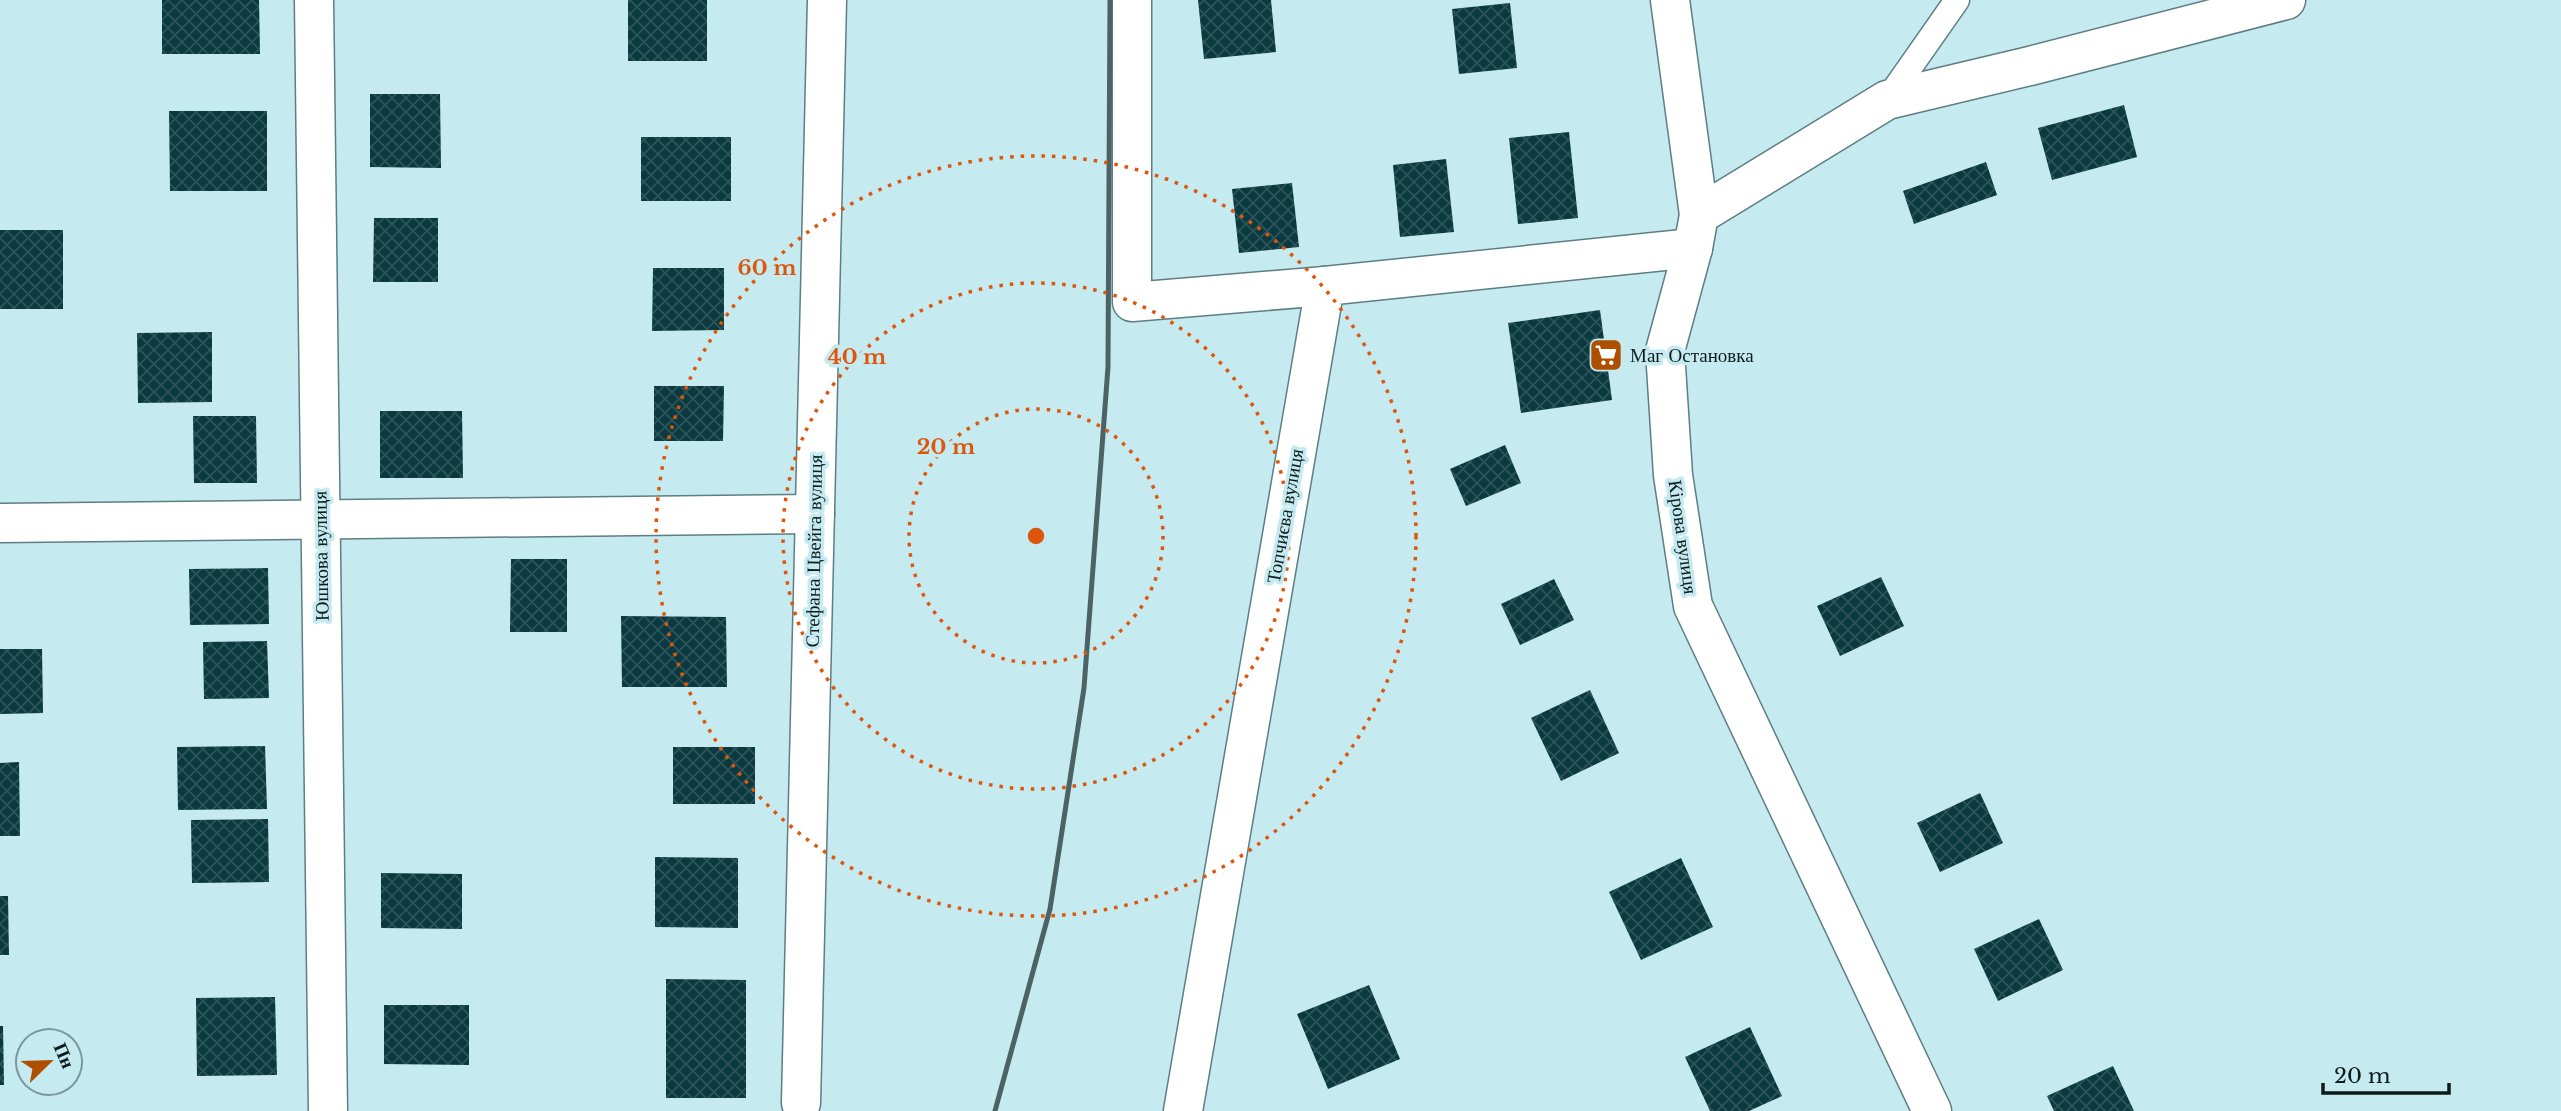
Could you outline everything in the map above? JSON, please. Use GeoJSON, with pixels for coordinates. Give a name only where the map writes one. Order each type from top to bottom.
{"type":"FeatureCollection","features":[{"type":"Feature","properties":{"kind":"street","name":"Юшкова вулиця"},"geometry":{"type":"LineString","coordinates":[[314,0],[328,1111]]}},
{"type":"Feature","properties":{"kind":"street","name":"Стефана Цвейга вулиця"},"geometry":{"type":"LineString","coordinates":[[801,1103],[827,0]]}},
{"type":"Feature","properties":{"kind":"street"},"geometry":{"type":"LineString","coordinates":[[1132,0],[1132,302],[1325,286],[1696,231],[1887,100],[2286,0]]}},
{"type":"Feature","properties":{"kind":"street","name":"Кірова вулиця"},"geometry":{"type":"LineString","coordinates":[[1670,0],[1696,231],[1665,351],[1673,475],[1693,606],[1932,1111]]}},
{"type":"Feature","properties":{"kind":"street","name":"Топчиєва вулиця"},"geometry":{"type":"LineString","coordinates":[[1183,1111],[1325,286]]}},
{"type":"Feature","properties":{"kind":"street"},"geometry":{"type":"LineString","coordinates":[[0,523],[815,514]]}},
{"type":"Feature","properties":{"kind":"lane"},"geometry":{"type":"LineString","coordinates":[[1887,100],[1958,0]]}},
{"type":"Feature","properties":{"kind":"building"},"geometry":{"type":"Polygon","coordinates":[[[162,0],[259,0],[260,54],[162,54],[162,0]]]}},
{"type":"Feature","properties":{"kind":"building"},"geometry":{"type":"Polygon","coordinates":[[[628,0],[707,0],[707,61],[628,61],[628,0]]]}},
{"type":"Feature","properties":{"kind":"building"},"geometry":{"type":"Polygon","coordinates":[[[1198,0],[1271,0],[1276,52],[1204,59],[1198,0]]]}},
{"type":"Feature","properties":{"kind":"building"},"geometry":{"type":"Polygon","coordinates":[[[1510,3],[1517,68],[1459,74],[1452,9],[1510,3]]]}},
{"type":"Feature","properties":{"kind":"building"},"geometry":{"type":"Polygon","coordinates":[[[370,94],[440,94],[441,168],[370,167],[370,94]]]}},
{"type":"Feature","properties":{"kind":"building"},"geometry":{"type":"Polygon","coordinates":[[[2124,105],[2137,157],[2052,180],[2038,128],[2124,105]]]}},
{"type":"Feature","properties":{"kind":"building"},"geometry":{"type":"Polygon","coordinates":[[[169,111],[267,111],[267,191],[170,191],[169,111]]]}},
{"type":"Feature","properties":{"kind":"building"},"geometry":{"type":"Polygon","coordinates":[[[1569,132],[1578,218],[1518,224],[1509,138],[1569,132]]]}},
{"type":"Feature","properties":{"kind":"building"},"geometry":{"type":"Polygon","coordinates":[[[641,137],[731,137],[731,201],[641,201],[641,137]]]}},
{"type":"Feature","properties":{"kind":"building"},"geometry":{"type":"Polygon","coordinates":[[[1446,159],[1454,232],[1400,237],[1393,165],[1446,159]]]}},
{"type":"Feature","properties":{"kind":"building"},"geometry":{"type":"Polygon","coordinates":[[[1986,162],[1997,195],[1914,224],[1903,191],[1986,162]]]}},
{"type":"Feature","properties":{"kind":"building"},"geometry":{"type":"Polygon","coordinates":[[[1292,183],[1299,247],[1239,253],[1232,189],[1292,183]]]}},
{"type":"Feature","properties":{"kind":"building"},"geometry":{"type":"Polygon","coordinates":[[[374,218],[438,218],[438,282],[373,282],[374,218]]]}},
{"type":"Feature","properties":{"kind":"building"},"geometry":{"type":"Polygon","coordinates":[[[0,230],[63,230],[63,309],[0,309],[0,230]]]}},
{"type":"Feature","properties":{"kind":"building"},"geometry":{"type":"Polygon","coordinates":[[[653,268],[724,268],[724,330],[652,331],[653,268]]]}},
{"type":"Feature","properties":{"kind":"building"},"geometry":{"type":"Polygon","coordinates":[[[1600,310],[1612,400],[1521,413],[1508,323],[1600,310]]]}},
{"type":"Feature","properties":{"kind":"building"},"geometry":{"type":"Polygon","coordinates":[[[212,332],[212,402],[138,403],[137,333],[212,332]]]}},
{"type":"Feature","properties":{"kind":"building"},"geometry":{"type":"Polygon","coordinates":[[[654,386],[724,386],[723,441],[654,441],[654,386]]]}},
{"type":"Feature","properties":{"kind":"building"},"geometry":{"type":"Polygon","coordinates":[[[380,411],[462,411],[463,478],[380,478],[380,411]]]}},
{"type":"Feature","properties":{"kind":"building"},"geometry":{"type":"Polygon","coordinates":[[[193,416],[256,416],[257,483],[194,483],[193,416]]]}},
{"type":"Feature","properties":{"kind":"building"},"geometry":{"type":"Polygon","coordinates":[[[1505,445],[1521,483],[1466,506],[1450,469],[1505,445]]]}},
{"type":"Feature","properties":{"kind":"building"},"geometry":{"type":"Polygon","coordinates":[[[511,559],[567,559],[567,632],[510,632],[511,559]]]}},
{"type":"Feature","properties":{"kind":"building"},"geometry":{"type":"Polygon","coordinates":[[[268,568],[269,624],[190,625],[189,569],[268,568]]]}},
{"type":"Feature","properties":{"kind":"building"},"geometry":{"type":"Polygon","coordinates":[[[1881,577],[1904,626],[1840,656],[1817,606],[1881,577]]]}},
{"type":"Feature","properties":{"kind":"building"},"geometry":{"type":"Polygon","coordinates":[[[1554,579],[1574,620],[1520,645],[1501,604],[1554,579]]]}},
{"type":"Feature","properties":{"kind":"building"},"geometry":{"type":"Polygon","coordinates":[[[621,616],[726,617],[727,687],[622,687],[621,616]]]}},
{"type":"Feature","properties":{"kind":"building"},"geometry":{"type":"Polygon","coordinates":[[[267,641],[269,698],[204,699],[203,642],[267,641]]]}},
{"type":"Feature","properties":{"kind":"building"},"geometry":{"type":"Polygon","coordinates":[[[0,649],[42,649],[43,713],[0,714],[0,649]]]}},
{"type":"Feature","properties":{"kind":"building"},"geometry":{"type":"Polygon","coordinates":[[[1590,690],[1619,753],[1561,781],[1531,718],[1590,690]]]}},
{"type":"Feature","properties":{"kind":"building"},"geometry":{"type":"Polygon","coordinates":[[[265,746],[267,809],[178,810],[177,747],[265,746]]]}},
{"type":"Feature","properties":{"kind":"building"},"geometry":{"type":"Polygon","coordinates":[[[673,747],[755,747],[755,804],[673,804],[673,747]]]}},
{"type":"Feature","properties":{"kind":"building"},"geometry":{"type":"Polygon","coordinates":[[[19,762],[20,836],[0,836],[0,763],[19,762]]]}},
{"type":"Feature","properties":{"kind":"building"},"geometry":{"type":"Polygon","coordinates":[[[1980,793],[2003,843],[1940,872],[1917,823],[1980,793]]]}},
{"type":"Feature","properties":{"kind":"building"},"geometry":{"type":"Polygon","coordinates":[[[268,819],[269,882],[192,883],[191,820],[268,819]]]}},
{"type":"Feature","properties":{"kind":"building"},"geometry":{"type":"Polygon","coordinates":[[[655,857],[738,858],[738,928],[655,927],[655,857]]]}},
{"type":"Feature","properties":{"kind":"building"},"geometry":{"type":"Polygon","coordinates":[[[1681,858],[1713,927],[1641,960],[1609,892],[1681,858]]]}},
{"type":"Feature","properties":{"kind":"building"},"geometry":{"type":"Polygon","coordinates":[[[381,873],[462,874],[462,929],[381,928],[381,873]]]}},
{"type":"Feature","properties":{"kind":"building"},"geometry":{"type":"Polygon","coordinates":[[[0,896],[8,896],[9,955],[0,955],[0,896]]]}},
{"type":"Feature","properties":{"kind":"building"},"geometry":{"type":"Polygon","coordinates":[[[2039,919],[2063,970],[1998,1001],[1974,949],[2039,919]]]}},
{"type":"Feature","properties":{"kind":"building"},"geometry":{"type":"Polygon","coordinates":[[[666,979],[746,980],[746,1098],[666,1098],[666,979]]]}},
{"type":"Feature","properties":{"kind":"building"},"geometry":{"type":"Polygon","coordinates":[[[1369,985],[1400,1059],[1328,1089],[1297,1014],[1369,985]]]}},
{"type":"Feature","properties":{"kind":"building"},"geometry":{"type":"Polygon","coordinates":[[[275,997],[277,1075],[197,1076],[196,998],[275,997]]]}},
{"type":"Feature","properties":{"kind":"building"},"geometry":{"type":"Polygon","coordinates":[[[384,1005],[469,1005],[469,1065],[384,1064],[384,1005]]]}},
{"type":"Feature","properties":{"kind":"building"},"geometry":{"type":"Polygon","coordinates":[[[0,1026],[3,1026],[4,1085],[0,1085],[0,1026]]]}},
{"type":"Feature","properties":{"kind":"building"},"geometry":{"type":"Polygon","coordinates":[[[1750,1027],[1782,1096],[1749,1111],[1710,1111],[1685,1057],[1750,1027]]]}},
{"type":"Feature","properties":{"kind":"building"},"geometry":{"type":"Polygon","coordinates":[[[2113,1066],[2134,1111],[2054,1111],[2047,1096],[2113,1066]]]}},
{"type":"Feature","properties":{"kind":"railway"},"geometry":{"type":"LineString","coordinates":[[995,1111],[1050,909],[1084,688],[1108,367],[1110,0]]}},
{"type":"Feature","properties":{"kind":"place","name":"Маг Остановка"},"geometry":{"type":"Point","coordinates":[1606,355]}}]}
